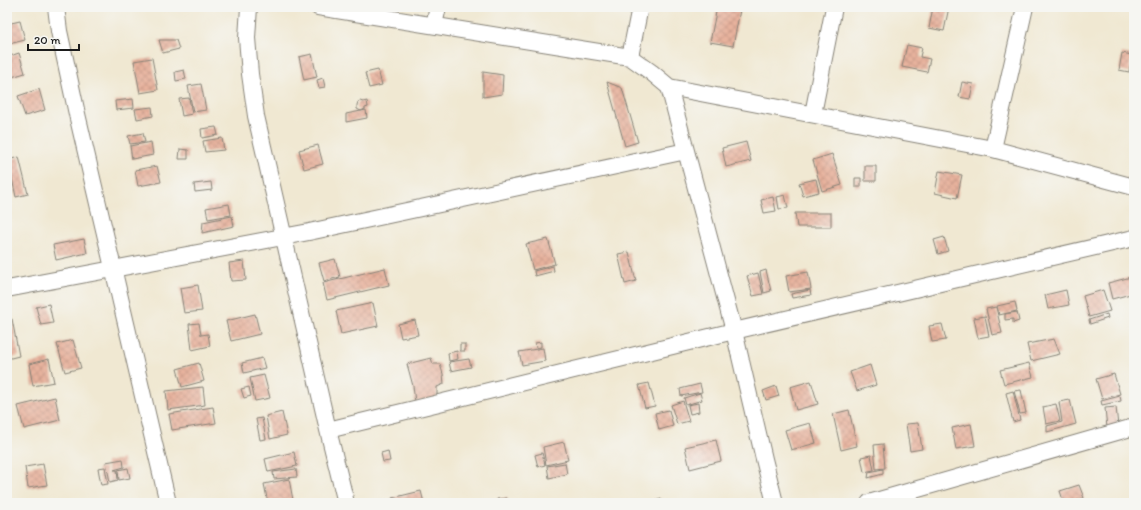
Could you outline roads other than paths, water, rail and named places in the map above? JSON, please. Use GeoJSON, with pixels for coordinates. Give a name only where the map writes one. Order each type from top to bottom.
{"type":"FeatureCollection","features":[{"type":"Feature","properties":{"kind":"street"},"geometry":{"type":"LineString","coordinates":[[56,7],[77,114],[168,503]]}},
{"type":"Feature","properties":{"kind":"street"},"geometry":{"type":"LineString","coordinates":[[249,7],[247,38],[256,116],[346,503]]}},
{"type":"Feature","properties":{"kind":"street"},"geometry":{"type":"LineString","coordinates":[[318,7],[630,56],[669,87],[993,149],[1134,188]]}},
{"type":"Feature","properties":{"kind":"street"},"geometry":{"type":"LineString","coordinates":[[434,25],[438,7]]}},
{"type":"Feature","properties":{"kind":"street"},"geometry":{"type":"LineString","coordinates":[[630,56],[640,7]]}},
{"type":"Feature","properties":{"kind":"street"},"geometry":{"type":"LineString","coordinates":[[813,114],[834,7]]}},
{"type":"Feature","properties":{"kind":"street"},"geometry":{"type":"LineString","coordinates":[[993,149],[1025,7]]}},
{"type":"Feature","properties":{"kind":"street"},"geometry":{"type":"LineString","coordinates":[[669,87],[734,331],[775,503]]}},
{"type":"Feature","properties":{"kind":"street"},"geometry":{"type":"LineString","coordinates":[[7,289],[284,236],[686,151]]}},
{"type":"Feature","properties":{"kind":"street"},"geometry":{"type":"LineString","coordinates":[[328,430],[734,331],[1134,238]]}},
{"type":"Feature","properties":{"kind":"street"},"geometry":{"type":"LineString","coordinates":[[869,503],[1134,426]]}}]}
